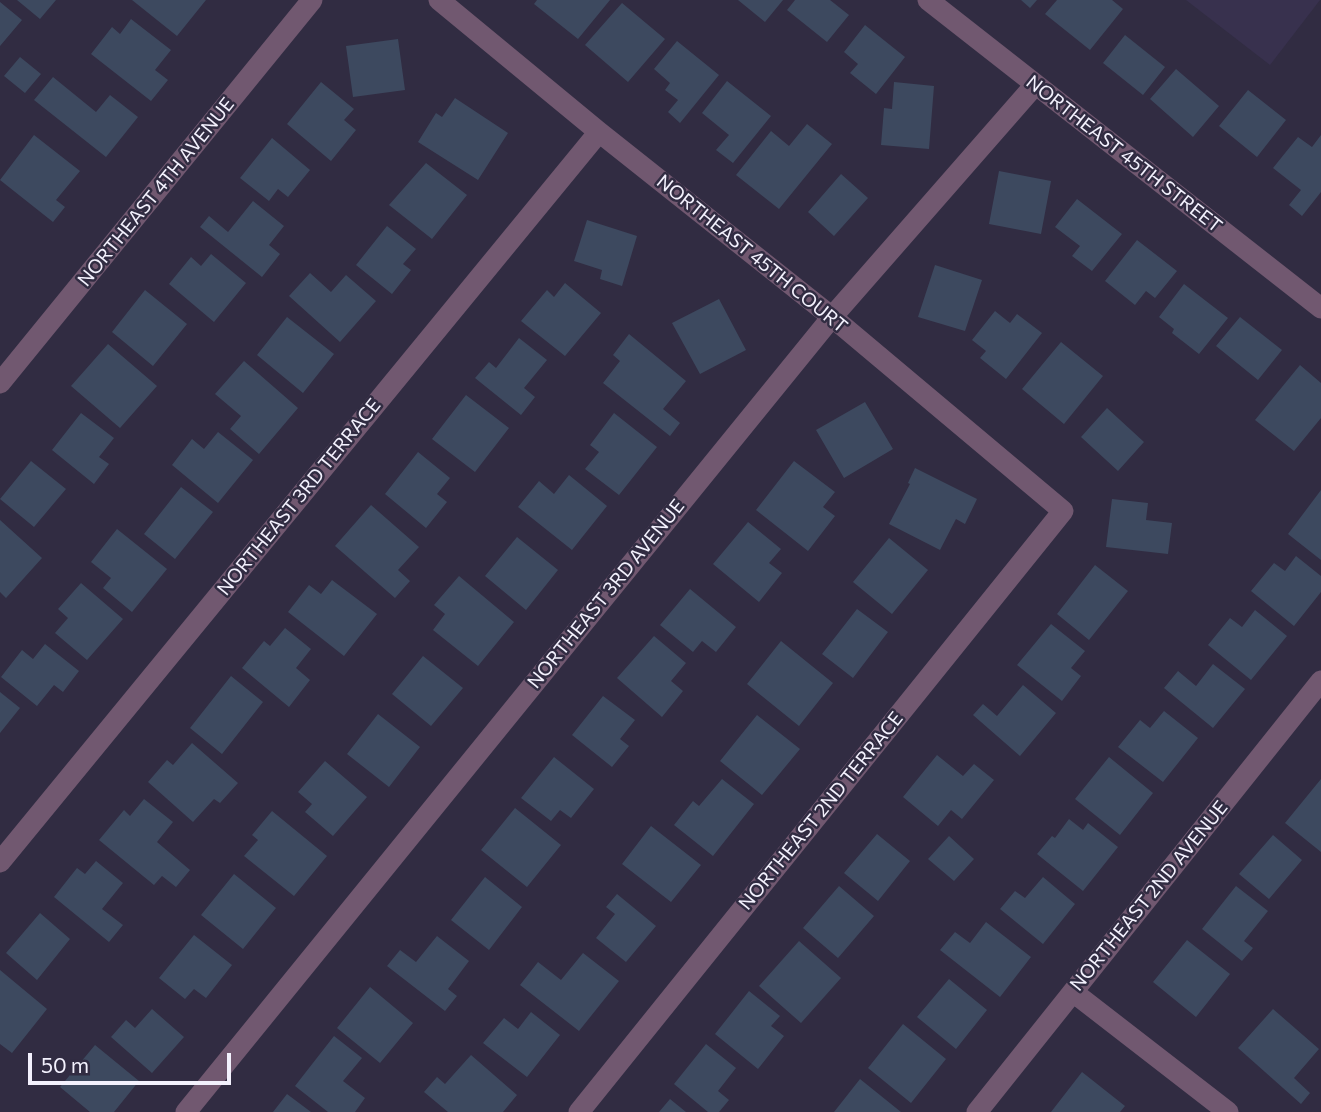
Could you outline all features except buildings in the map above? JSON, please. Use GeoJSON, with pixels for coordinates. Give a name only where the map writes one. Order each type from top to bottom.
{"type":"FeatureCollection","features":[{"type":"Feature","properties":{"kind":"street","name":"NORTHEAST 4TH AVENUE"},"geometry":{"type":"LineString","coordinates":[[0,383],[312,0]]}},
{"type":"Feature","properties":{"kind":"street","name":"NORTHEAST 45TH COURT"},"geometry":{"type":"LineString","coordinates":[[439,0],[599,132],[832,317],[1063,511]]}},
{"type":"Feature","properties":{"kind":"street","name":"NORTHEAST 45TH STREET"},"geometry":{"type":"LineString","coordinates":[[928,0],[1321,308]]}},
{"type":"Feature","properties":{"kind":"street","name":"NORTHEAST 3RD AVENUE"},"geometry":{"type":"LineString","coordinates":[[186,1112],[832,317],[1035,85]]}},
{"type":"Feature","properties":{"kind":"street","name":"NORTHEAST 3RD TERRACE"},"geometry":{"type":"LineString","coordinates":[[0,862],[599,132]]}},
{"type":"Feature","properties":{"kind":"street","name":"NORTHEAST 2ND TERRACE"},"geometry":{"type":"LineString","coordinates":[[579,1112],[1063,511]]}},
{"type":"Feature","properties":{"kind":"street","name":"NORTHEAST 2ND AVENUE"},"geometry":{"type":"LineString","coordinates":[[977,1112],[1321,681]]}},
{"type":"Feature","properties":{"kind":"street"},"geometry":{"type":"LineString","coordinates":[[1073,992],[1228,1112]]}},
{"type":"Feature","properties":{"kind":"shaded area"},"geometry":{"type":"Polygon","coordinates":[[[1186,0],[1320,0],[1270,65],[1186,0]]]}}]}
